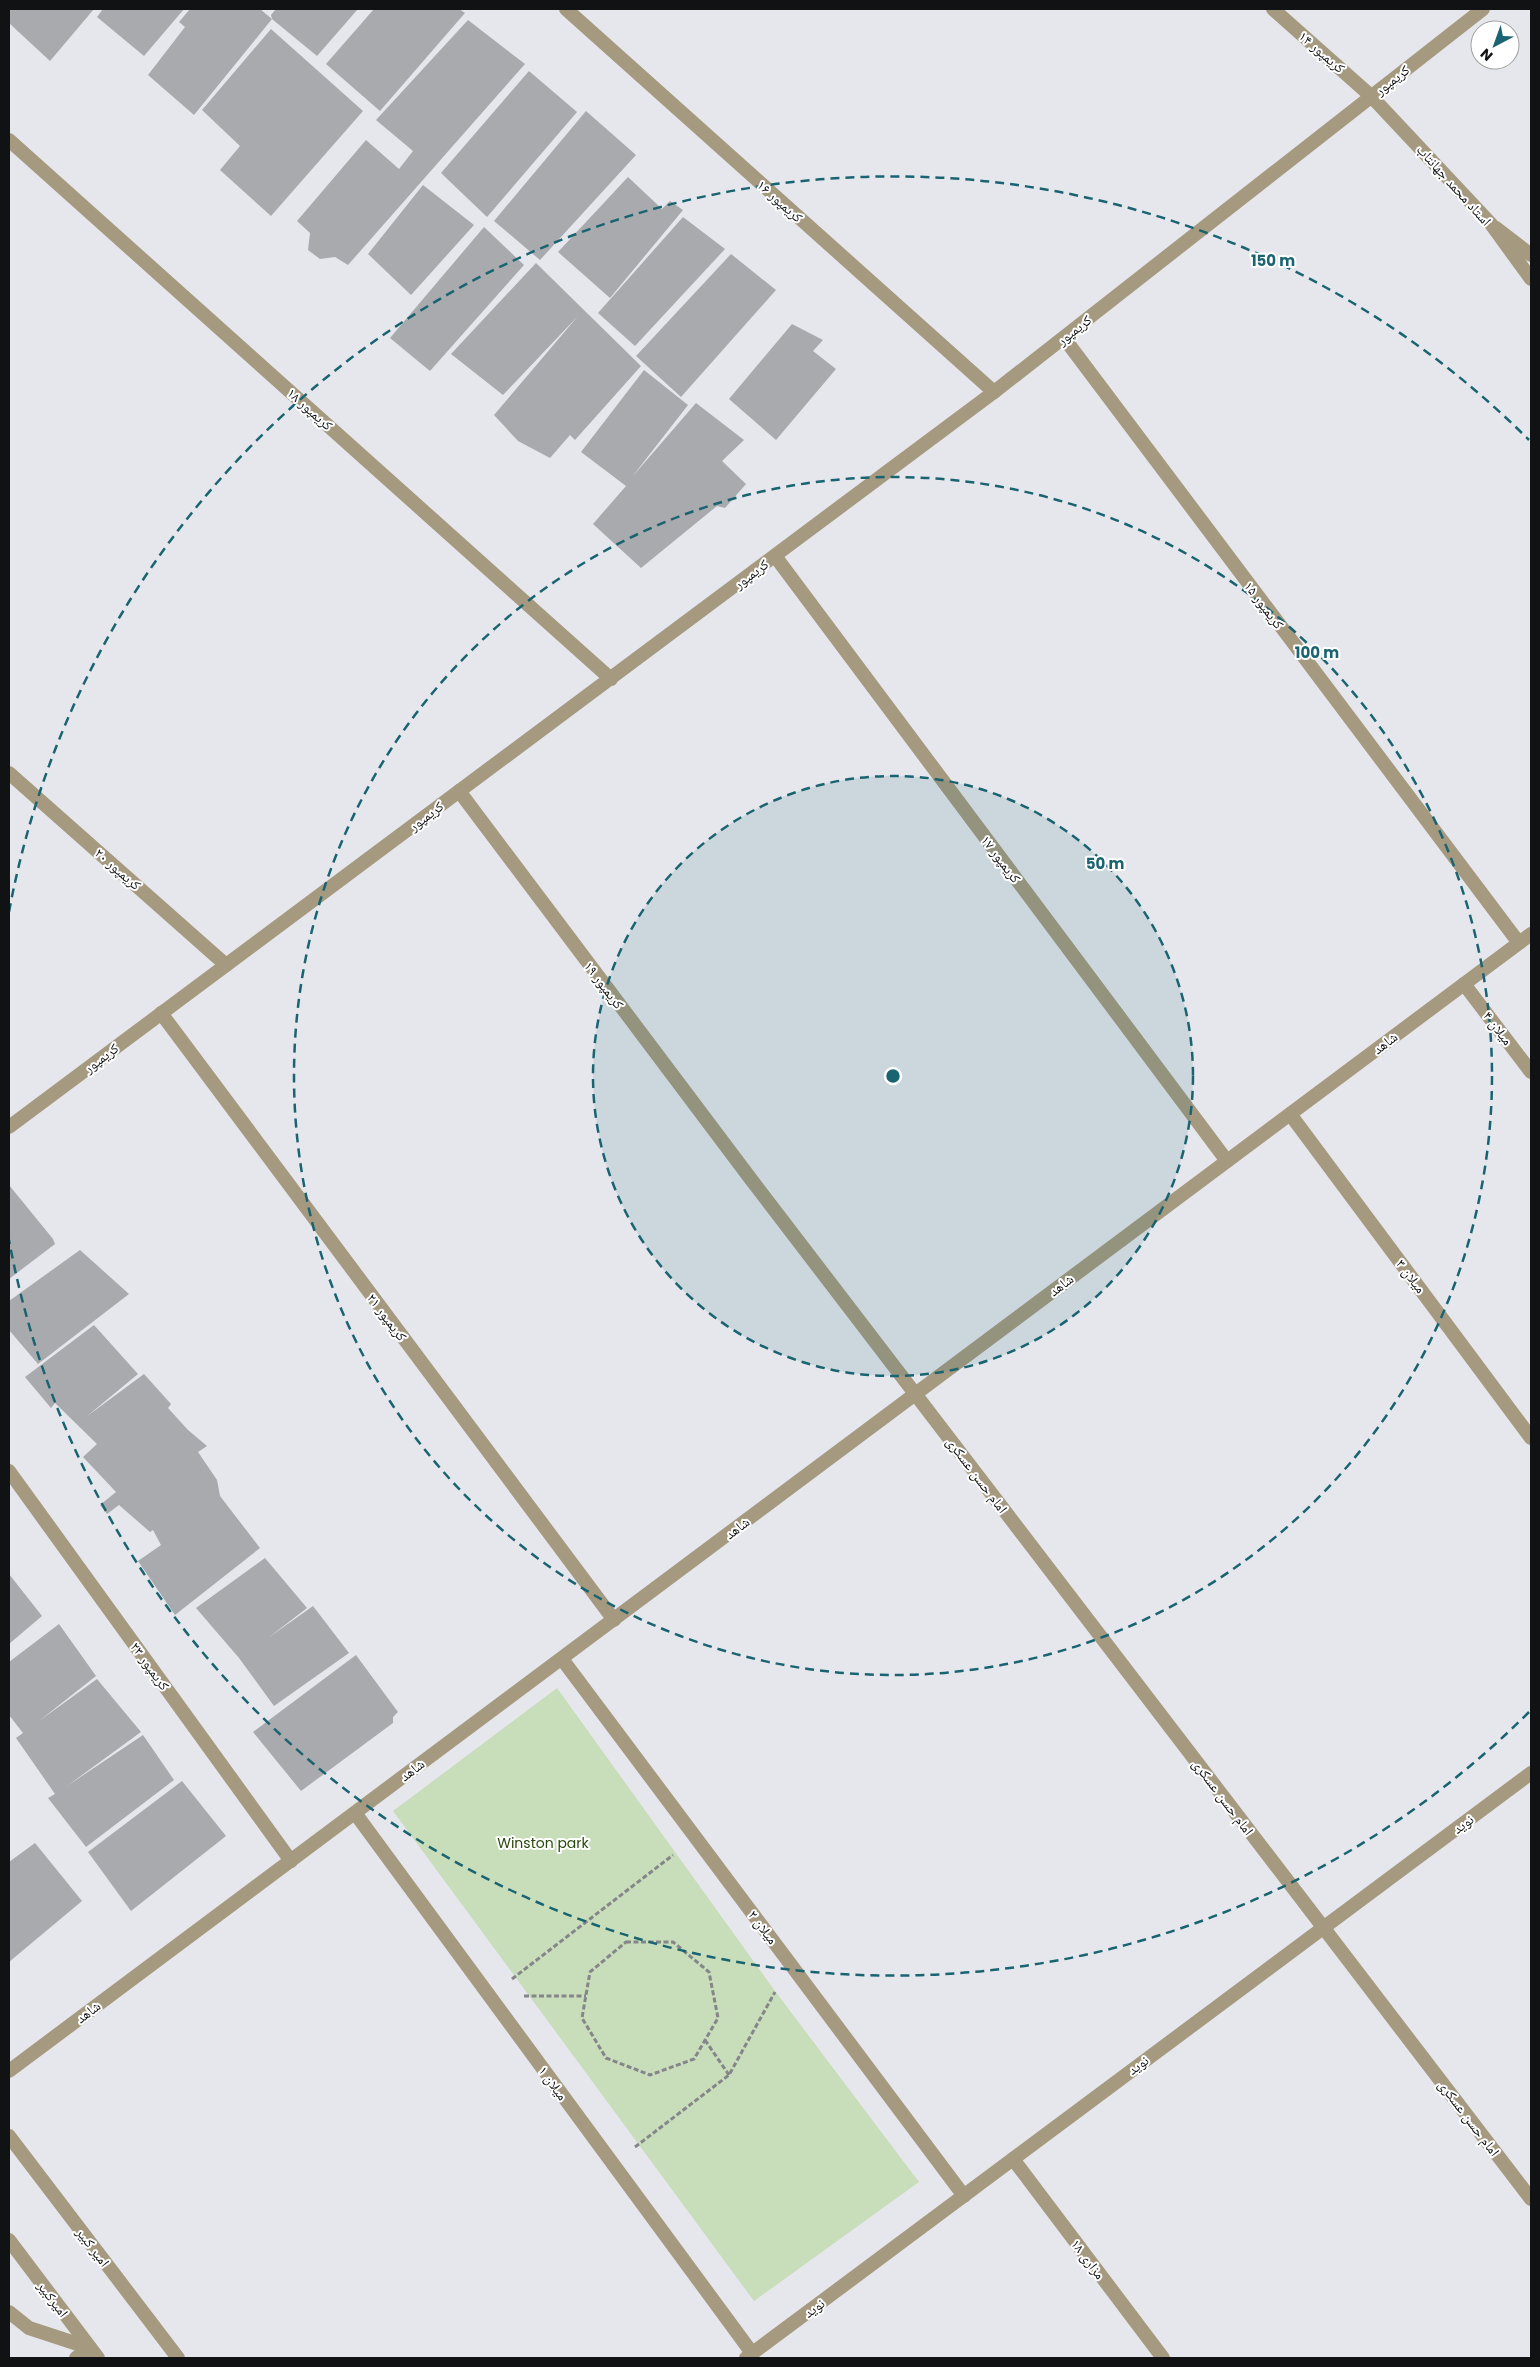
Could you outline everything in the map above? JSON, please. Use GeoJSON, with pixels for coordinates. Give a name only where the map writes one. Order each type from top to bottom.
{"type":"FeatureCollection","features":[{"type":"Feature","properties":{"kind":"street","name":"کریمپور ۱۶"},"geometry":{"type":"LineString","coordinates":[[566,9],[994,392]]}},
{"type":"Feature","properties":{"kind":"street","name":"کریمپور ۱۴"},"geometry":{"type":"LineString","coordinates":[[1273,9],[1371,96]]}},
{"type":"Feature","properties":{"kind":"street","name":"کریمپور"},"geometry":{"type":"LineString","coordinates":[[9,1127],[994,392],[1483,9]]}},
{"type":"Feature","properties":{"kind":"street","name":"استاد محمد جهانتاب"},"geometry":{"type":"LineString","coordinates":[[1371,96],[1491,224],[1531,279]]}},
{"type":"Feature","properties":{"kind":"street","name":"کریمپور ۱۸"},"geometry":{"type":"LineString","coordinates":[[9,140],[610,679]]}},
{"type":"Feature","properties":{"kind":"street"},"geometry":{"type":"LineString","coordinates":[[1491,224],[1531,255]]}},
{"type":"Feature","properties":{"kind":"street","name":"کریمپور ۱۵"},"geometry":{"type":"LineString","coordinates":[[1064,338],[1519,943]]}},
{"type":"Feature","properties":{"kind":"street","name":"کریمپور ۱۷"},"geometry":{"type":"LineString","coordinates":[[775,556],[1227,1161]]}},
{"type":"Feature","properties":{"kind":"street","name":"کریمپور ۲۰"},"geometry":{"type":"LineString","coordinates":[[9,773],[226,965]]}},
{"type":"Feature","properties":{"kind":"street","name":"کریمپور ۱۹"},"geometry":{"type":"LineString","coordinates":[[459,791],[915,1394]]}},
{"type":"Feature","properties":{"kind":"street","name":"شاهد"},"geometry":{"type":"LineString","coordinates":[[9,2071],[1531,934]]}},
{"type":"Feature","properties":{"kind":"street","name":"میلان ۴"},"geometry":{"type":"LineString","coordinates":[[1464,984],[1531,1072]]}},
{"type":"Feature","properties":{"kind":"street","name":"کریمپور ۲۱"},"geometry":{"type":"LineString","coordinates":[[161,1013],[614,1620]]}},
{"type":"Feature","properties":{"kind":"street","name":"میلان ۳"},"geometry":{"type":"LineString","coordinates":[[1290,1114],[1531,1438]]}},
{"type":"Feature","properties":{"kind":"street","name":"امام حسن عسکری"},"geometry":{"type":"LineString","coordinates":[[915,1394],[1531,2199]]}},
{"type":"Feature","properties":{"kind":"street","name":"کریمپور ۲۳"},"geometry":{"type":"LineString","coordinates":[[9,1471],[290,1861]]}},
{"type":"Feature","properties":{"kind":"street","name":"میلان ۲"},"geometry":{"type":"LineString","coordinates":[[562,1659],[964,2196]]}},
{"type":"Feature","properties":{"kind":"street","name":"نوید"},"geometry":{"type":"LineString","coordinates":[[749,2356],[1531,1773]]}},
{"type":"Feature","properties":{"kind":"street","name":"میلان ۱"},"geometry":{"type":"LineString","coordinates":[[355,1813],[613,2164],[749,2356]]}},
{"type":"Feature","properties":{"kind":"street","name":"امیر کبیر"},"geometry":{"type":"LineString","coordinates":[[9,2136],[178,2358]]}},
{"type":"Feature","properties":{"kind":"street","name":"مزاری ۱۸"},"geometry":{"type":"LineString","coordinates":[[1013,2159],[1163,2358]]}},
{"type":"Feature","properties":{"kind":"street","name":"امیرکبیر"},"geometry":{"type":"LineString","coordinates":[[9,2240],[94,2353]]}},
{"type":"Feature","properties":{"kind":"street"},"geometry":{"type":"LineString","coordinates":[[9,2312],[29,2328],[94,2353]]}},
{"type":"Feature","properties":{"kind":"street"},"geometry":{"type":"LineString","coordinates":[[76,2358],[94,2353]]}},
{"type":"Feature","properties":{"kind":"path"},"geometry":{"type":"LineString","coordinates":[[490,1996],[696,1838]]}},
{"type":"Feature","properties":{"kind":"path"},"geometry":{"type":"LineString","coordinates":[[626,1942],[673,1942],[709,1972],[718,2018],[694,2059],[650,2075],[606,2058],[582,2018],[586,1996],[590,1972],[626,1942]]}},
{"type":"Feature","properties":{"kind":"path"},"geometry":{"type":"LineString","coordinates":[[613,2164],[729,2075],[790,1965]]}},
{"type":"Feature","properties":{"kind":"path"},"geometry":{"type":"LineString","coordinates":[[490,1996],[586,1996]]}},
{"type":"Feature","properties":{"kind":"path"},"geometry":{"type":"LineString","coordinates":[[704,2040],[729,2075]]}},
{"type":"Feature","properties":{"kind":"green space","name":"Winston park"},"geometry":{"type":"Polygon","coordinates":[[[557,1688],[775,1991],[919,2182],[754,2301],[393,1811],[557,1688]]]}},
{"type":"Feature","properties":{"kind":"building"},"geometry":{"type":"Polygon","coordinates":[[[9,9],[94,9],[50,61],[9,23],[9,9]]]}},
{"type":"Feature","properties":{"kind":"building"},"geometry":{"type":"Polygon","coordinates":[[[103,9],[184,9],[144,56],[97,17],[103,9]]]}},
{"type":"Feature","properties":{"kind":"building"},"geometry":{"type":"Polygon","coordinates":[[[190,9],[260,9],[272,19],[194,115],[148,75],[185,27],[179,22],[190,9]]]}},
{"type":"Feature","properties":{"kind":"building"},"geometry":{"type":"Polygon","coordinates":[[[276,9],[358,9],[317,56],[272,19],[271,15],[276,9]]]}},
{"type":"Feature","properties":{"kind":"building"},"geometry":{"type":"Polygon","coordinates":[[[374,9],[459,9],[465,13],[380,111],[326,64],[374,9]]]}},
{"type":"Feature","properties":{"kind":"building"},"geometry":{"type":"Polygon","coordinates":[[[468,20],[525,64],[348,265],[335,257],[320,259],[308,250],[310,233],[297,221],[366,140],[399,169],[413,151],[376,120],[468,20]]]}},
{"type":"Feature","properties":{"kind":"building"},"geometry":{"type":"Polygon","coordinates":[[[271,29],[363,111],[271,216],[220,170],[240,146],[202,110],[271,29]]]}},
{"type":"Feature","properties":{"kind":"building"},"geometry":{"type":"Polygon","coordinates":[[[529,71],[577,112],[487,217],[441,173],[529,71]]]}},
{"type":"Feature","properties":{"kind":"building"},"geometry":{"type":"Polygon","coordinates":[[[586,111],[636,155],[540,260],[494,221],[586,111]]]}},
{"type":"Feature","properties":{"kind":"building"},"geometry":{"type":"Polygon","coordinates":[[[628,177],[662,209],[670,201],[683,210],[610,298],[558,252],[628,177]]]}},
{"type":"Feature","properties":{"kind":"building"},"geometry":{"type":"Polygon","coordinates":[[[423,185],[474,225],[411,295],[368,254],[423,185]]]}},
{"type":"Feature","properties":{"kind":"building"},"geometry":{"type":"Polygon","coordinates":[[[683,217],[725,249],[635,346],[598,313],[683,217]]]}},
{"type":"Feature","properties":{"kind":"building"},"geometry":{"type":"Polygon","coordinates":[[[484,227],[524,265],[430,371],[390,338],[484,227]]]}},
{"type":"Feature","properties":{"kind":"building"},"geometry":{"type":"Polygon","coordinates":[[[731,254],[776,290],[681,397],[636,356],[731,254]]]}},
{"type":"Feature","properties":{"kind":"building"},"geometry":{"type":"Polygon","coordinates":[[[536,263],[641,366],[575,440],[570,435],[550,458],[518,441],[494,415],[578,316],[503,395],[451,354],[536,263]]]}},
{"type":"Feature","properties":{"kind":"building"},"geometry":{"type":"Polygon","coordinates":[[[792,324],[823,340],[813,351],[836,369],[776,440],[729,399],[792,324]]]}},
{"type":"Feature","properties":{"kind":"building"},"geometry":{"type":"Polygon","coordinates":[[[644,370],[688,405],[632,477],[696,403],[744,440],[722,461],[746,484],[725,508],[717,506],[641,568],[593,524],[626,486],[581,452],[644,370]]]}},
{"type":"Feature","properties":{"kind":"building"},"geometry":{"type":"Polygon","coordinates":[[[9,1185],[55,1244],[9,1279],[9,1185]]]}},
{"type":"Feature","properties":{"kind":"building"},"geometry":{"type":"Polygon","coordinates":[[[80,1250],[129,1294],[38,1364],[9,1330],[9,1301],[80,1250]]]}},
{"type":"Feature","properties":{"kind":"building"},"geometry":{"type":"Polygon","coordinates":[[[94,1325],[138,1374],[86,1417],[144,1374],[171,1404],[168,1408],[188,1430],[207,1446],[198,1452],[217,1480],[220,1496],[260,1548],[175,1615],[138,1561],[161,1545],[153,1530],[150,1532],[119,1505],[107,1514],[100,1505],[116,1492],[83,1457],[97,1444],[55,1403],[51,1408],[25,1377],[94,1325]]]}},
{"type":"Feature","properties":{"kind":"building"},"geometry":{"type":"Polygon","coordinates":[[[265,1558],[307,1608],[268,1638],[313,1606],[349,1653],[274,1706],[239,1658],[196,1608],[265,1558]]]}},
{"type":"Feature","properties":{"kind":"building"},"geometry":{"type":"Polygon","coordinates":[[[9,1574],[42,1616],[9,1644],[9,1574]]]}},
{"type":"Feature","properties":{"kind":"building"},"geometry":{"type":"Polygon","coordinates":[[[59,1624],[96,1676],[39,1721],[97,1679],[141,1732],[67,1786],[143,1735],[174,1780],[86,1847],[48,1798],[55,1794],[16,1738],[23,1733],[9,1715],[9,1662],[59,1624]]]}},
{"type":"Feature","properties":{"kind":"building"},"geometry":{"type":"Polygon","coordinates":[[[356,1655],[398,1712],[393,1717],[393,1723],[301,1791],[253,1732],[356,1655]]]}},
{"type":"Feature","properties":{"kind":"building"},"geometry":{"type":"Polygon","coordinates":[[[182,1781],[226,1836],[131,1911],[88,1852],[182,1781]]]}},
{"type":"Feature","properties":{"kind":"building"},"geometry":{"type":"Polygon","coordinates":[[[35,1843],[82,1901],[9,1962],[9,1862],[35,1843]]]}}]}
